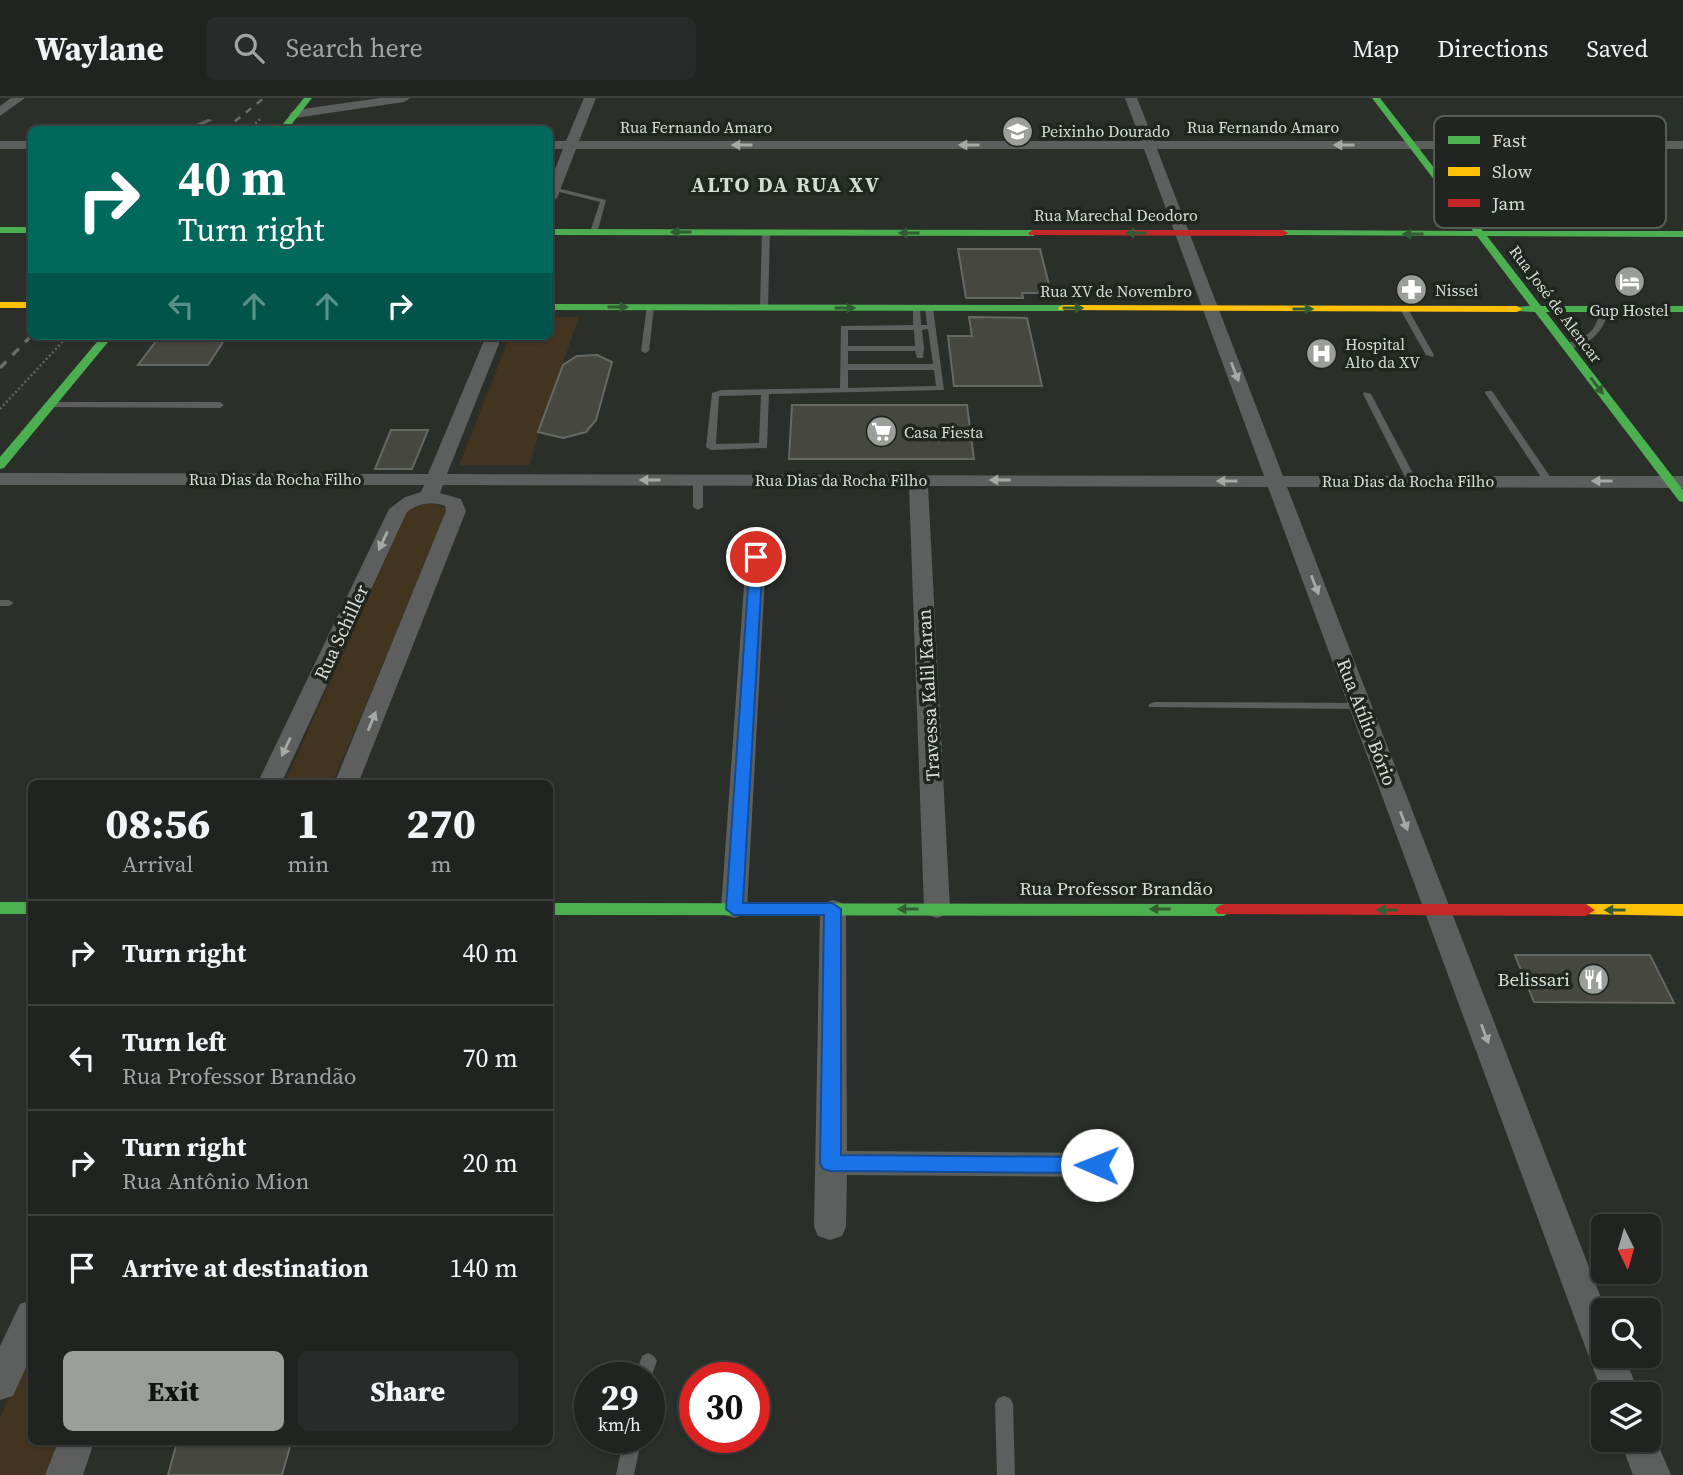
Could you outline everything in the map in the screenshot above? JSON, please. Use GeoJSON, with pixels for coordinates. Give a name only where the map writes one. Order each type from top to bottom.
{"type":"FeatureCollection","features":[{"type":"Feature","properties":{"kind":"main road","name":"Rua José de Alencar"},"geometry":{"type":"LineString","coordinates":[[1376,98],[1434,173]]}},
{"type":"Feature","properties":{"kind":"main road"},"geometry":{"type":"LineString","coordinates":[[285,126],[302,105]]}},
{"type":"Feature","properties":{"kind":"main road","name":"Rua José de Alencar"},"geometry":{"type":"LineString","coordinates":[[1476,228],[1567,347],[1677,482],[1683,498]]}},
{"type":"Feature","properties":{"kind":"main road"},"geometry":{"type":"LineString","coordinates":[[0,230],[28,230]]}},
{"type":"Feature","properties":{"kind":"main road","name":"Rua Marechal Deodoro"},"geometry":{"type":"LineString","coordinates":[[553,232],[1683,234]]}},
{"type":"Feature","properties":{"kind":"main road"},"geometry":{"type":"LineString","coordinates":[[1,306],[28,305]]}},
{"type":"Feature","properties":{"kind":"main road","name":"Rua XV de Novembro"},"geometry":{"type":"LineString","coordinates":[[553,307],[1683,309]]}},
{"type":"Feature","properties":{"kind":"main road"},"geometry":{"type":"LineString","coordinates":[[0,465],[105,340]]}},
{"type":"Feature","properties":{"kind":"main road"},"geometry":{"type":"LineString","coordinates":[[0,908],[28,908]]}},
{"type":"Feature","properties":{"kind":"main road","name":"Rua Professor Brandão"},"geometry":{"type":"LineString","coordinates":[[553,909],[1683,910]]}},
{"type":"Feature","properties":{"kind":"street"},"geometry":{"type":"LineString","coordinates":[[0,113],[19,98]]}},
{"type":"Feature","properties":{"kind":"street"},"geometry":{"type":"LineString","coordinates":[[302,105],[340,98]]}},
{"type":"Feature","properties":{"kind":"street"},"geometry":{"type":"LineString","coordinates":[[302,105],[404,98]]}},
{"type":"Feature","properties":{"kind":"street"},"geometry":{"type":"LineString","coordinates":[[553,189],[590,98]]}},
{"type":"Feature","properties":{"kind":"street","name":"Rua Atílio Bório"},"geometry":{"type":"LineString","coordinates":[[1131,98],[1591,1315]]}},
{"type":"Feature","properties":{"kind":"street"},"geometry":{"type":"LineString","coordinates":[[0,145],[28,145]]}},
{"type":"Feature","properties":{"kind":"street","name":"Rua Fernando Amaro"},"geometry":{"type":"LineString","coordinates":[[553,145],[1434,145]]}},
{"type":"Feature","properties":{"kind":"street"},"geometry":{"type":"LineString","coordinates":[[348,780],[456,511],[454,503],[441,498],[432,488],[492,340]]}},
{"type":"Feature","properties":{"kind":"street","name":"Rua Dias da Rocha Filho"},"geometry":{"type":"LineString","coordinates":[[0,479],[432,488],[698,480],[1677,482]]}},
{"type":"Feature","properties":{"kind":"street","name":"Travessa Kalil Karan"},"geometry":{"type":"LineString","coordinates":[[918,480],[937,909]]}},
{"type":"Feature","properties":{"kind":"street","name":"Rua Schiller"},"geometry":{"type":"LineString","coordinates":[[271,780],[398,509],[432,488]]}},
{"type":"Feature","properties":{"kind":"street"},"geometry":{"type":"LineString","coordinates":[[734,909],[756,557]]}},
{"type":"Feature","properties":{"kind":"street"},"geometry":{"type":"LineString","coordinates":[[830,1227],[832,909]]}},
{"type":"Feature","properties":{"kind":"street"},"geometry":{"type":"LineString","coordinates":[[831,1163],[1097,1165]]}},
{"type":"Feature","properties":{"kind":"street"},"geometry":{"type":"LineString","coordinates":[[0,1385],[28,1323]]}},
{"type":"Feature","properties":{"kind":"street"},"geometry":{"type":"LineString","coordinates":[[64,1475],[75,1445]]}},
{"type":"Feature","properties":{"kind":"street"},"geometry":{"type":"LineString","coordinates":[[1642,1452],[1651,1475]]}},
{"type":"Feature","properties":{"kind":"lane"},"geometry":{"type":"LineString","coordinates":[[196,126],[210,120]]}},
{"type":"Feature","properties":{"kind":"lane"},"geometry":{"type":"LineString","coordinates":[[553,194],[604,201],[594,232]]}},
{"type":"Feature","properties":{"kind":"lane"},"geometry":{"type":"LineString","coordinates":[[764,308],[766,232]]}},
{"type":"Feature","properties":{"kind":"lane"},"geometry":{"type":"LineString","coordinates":[[645,351],[650,307]]}},
{"type":"Feature","properties":{"kind":"lane"},"geometry":{"type":"LineString","coordinates":[[921,367],[918,327],[923,308]]}},
{"type":"Feature","properties":{"kind":"lane"},"geometry":{"type":"LineString","coordinates":[[765,392],[764,446],[711,447],[715,396],[721,393],[765,392],[844,391],[941,388],[932,327],[923,308]]}},
{"type":"Feature","properties":{"kind":"lane"},"geometry":{"type":"LineString","coordinates":[[1404,309],[1430,355]]}},
{"type":"Feature","properties":{"kind":"lane"},"geometry":{"type":"LineString","coordinates":[[1567,347],[1597,332],[1603,326],[1605,309]]}},
{"type":"Feature","properties":{"kind":"lane"},"geometry":{"type":"LineString","coordinates":[[844,391],[844,328],[932,327]]}},
{"type":"Feature","properties":{"kind":"lane"},"geometry":{"type":"LineString","coordinates":[[844,349],[920,348]]}},
{"type":"Feature","properties":{"kind":"lane"},"geometry":{"type":"LineString","coordinates":[[845,368],[937,367]]}},
{"type":"Feature","properties":{"kind":"lane"},"geometry":{"type":"LineString","coordinates":[[1489,393],[1548,481]]}},
{"type":"Feature","properties":{"kind":"lane"},"geometry":{"type":"LineString","coordinates":[[1367,394],[1412,481]]}},
{"type":"Feature","properties":{"kind":"lane"},"geometry":{"type":"LineString","coordinates":[[50,405],[220,405]]}},
{"type":"Feature","properties":{"kind":"lane"},"geometry":{"type":"LineString","coordinates":[[698,480],[698,507]]}},
{"type":"Feature","properties":{"kind":"lane"},"geometry":{"type":"LineString","coordinates":[[1154,705],[1361,706]]}},
{"type":"Feature","properties":{"kind":"lane"},"geometry":{"type":"LineString","coordinates":[[1004,1404],[1006,1475]]}},
{"type":"Feature","properties":{"kind":"lane"},"geometry":{"type":"LineString","coordinates":[[625,1475],[630,1453]]}},
{"type":"Feature","properties":{"kind":"path"},"geometry":{"type":"LineString","coordinates":[[0,409],[64,340]]}},
{"type":"Feature","properties":{"kind":"shaded area"},"geometry":{"type":"Polygon","coordinates":[[[553,317],[579,317],[540,428],[530,465],[459,465],[508,340],[553,340],[553,317]]]}},
{"type":"Feature","properties":{"kind":"shaded area"},"geometry":{"type":"Polygon","coordinates":[[[430,502],[448,510],[334,780],[286,780],[408,510],[430,502]]]}},
{"type":"Feature","properties":{"kind":"shaded area"},"geometry":{"type":"Polygon","coordinates":[[[28,1353],[28,1445],[57,1445],[45,1475],[0,1475],[0,1418],[28,1353]]]}},
{"type":"Feature","properties":{"kind":"building"},"geometry":{"type":"Polygon","coordinates":[[[958,249],[1040,249],[1051,293],[1022,293],[1023,298],[966,298],[958,249]]]}},
{"type":"Feature","properties":{"kind":"building"},"geometry":{"type":"Polygon","coordinates":[[[969,317],[1027,318],[1042,386],[954,386],[948,336],[972,336],[969,317]]]}},
{"type":"Feature","properties":{"kind":"building"},"geometry":{"type":"Polygon","coordinates":[[[157,340],[224,340],[208,365],[138,365],[157,340]]]}},
{"type":"Feature","properties":{"kind":"building"},"geometry":{"type":"Polygon","coordinates":[[[597,355],[612,362],[596,420],[586,432],[563,438],[538,432],[563,365],[577,356],[597,355]]]}},
{"type":"Feature","properties":{"kind":"building","name":"Casa Fiesta"},"geometry":{"type":"Polygon","coordinates":[[[792,405],[967,405],[974,459],[789,459],[792,405]]]}},
{"type":"Feature","properties":{"kind":"building"},"geometry":{"type":"Polygon","coordinates":[[[391,430],[428,430],[412,469],[375,469],[391,430]]]}},
{"type":"Feature","properties":{"kind":"building","name":"Belissari"},"geometry":{"type":"Polygon","coordinates":[[[1515,955],[1650,955],[1674,1003],[1534,1002],[1515,955]]]}},
{"type":"Feature","properties":{"kind":"building"},"geometry":{"type":"Polygon","coordinates":[[[176,1445],[290,1445],[282,1475],[168,1475],[176,1445]]]}},
{"type":"Feature","properties":{"kind":"railway"},"geometry":{"type":"LineString","coordinates":[[229,126],[264,98]]}},
{"type":"Feature","properties":{"kind":"railway"},"geometry":{"type":"LineString","coordinates":[[0,368],[28,339]]}},
{"type":"Feature","properties":{"kind":"traffic: fast"},"geometry":{"type":"LineString","coordinates":[[285,126],[308,98]]}},
{"type":"Feature","properties":{"kind":"traffic: fast"},"geometry":{"type":"LineString","coordinates":[[1376,98],[1434,174]]}},
{"type":"Feature","properties":{"kind":"traffic: fast"},"geometry":{"type":"LineString","coordinates":[[1476,228],[1683,498]]}},
{"type":"Feature","properties":{"kind":"traffic: fast"},"geometry":{"type":"LineString","coordinates":[[0,230],[28,230]]}},
{"type":"Feature","properties":{"kind":"traffic: fast"},"geometry":{"type":"LineString","coordinates":[[553,232],[1033,233]]}},
{"type":"Feature","properties":{"kind":"traffic: fast"},"geometry":{"type":"LineString","coordinates":[[1283,233],[1683,234]]}},
{"type":"Feature","properties":{"kind":"traffic: fast"},"geometry":{"type":"LineString","coordinates":[[553,307],[1063,308]]}},
{"type":"Feature","properties":{"kind":"traffic: fast"},"geometry":{"type":"LineString","coordinates":[[1517,309],[1683,309]]}},
{"type":"Feature","properties":{"kind":"traffic: fast"},"geometry":{"type":"LineString","coordinates":[[0,465],[105,340]]}},
{"type":"Feature","properties":{"kind":"traffic: fast"},"geometry":{"type":"LineString","coordinates":[[0,908],[28,908]]}},
{"type":"Feature","properties":{"kind":"traffic: fast"},"geometry":{"type":"LineString","coordinates":[[553,909],[1224,910]]}},
{"type":"Feature","properties":{"kind":"traffic: slow"},"geometry":{"type":"LineString","coordinates":[[0,305],[28,305]]}},
{"type":"Feature","properties":{"kind":"traffic: slow"},"geometry":{"type":"LineString","coordinates":[[1063,308],[1517,309]]}},
{"type":"Feature","properties":{"kind":"traffic: slow"},"geometry":{"type":"LineString","coordinates":[[1586,910],[1683,910]]}},
{"type":"Feature","properties":{"kind":"traffic: jam"},"geometry":{"type":"LineString","coordinates":[[1033,233],[1283,233]]}},
{"type":"Feature","properties":{"kind":"traffic: jam"},"geometry":{"type":"LineString","coordinates":[[1224,910],[1586,910]]}},
{"type":"Feature","properties":{"kind":"place","name":"Peixinho Dourado"},"geometry":{"type":"Point","coordinates":[1018,131]}},
{"type":"Feature","properties":{"kind":"place","name":"Gup Hostel"},"geometry":{"type":"Point","coordinates":[1629,281]}},
{"type":"Feature","properties":{"kind":"place","name":"Nissei"},"geometry":{"type":"Point","coordinates":[1412,290]}},
{"type":"Feature","properties":{"kind":"place","name":"Hospital Alto da XV"},"geometry":{"type":"Point","coordinates":[1322,353]}},
{"type":"Feature","properties":{"kind":"place","name":"Casa Fiesta"},"geometry":{"type":"Point","coordinates":[881,432]}},
{"type":"Feature","properties":{"kind":"place","name":"Belissari"},"geometry":{"type":"Point","coordinates":[1593,979]}},
{"type":"Feature","properties":{"kind":"district","name":"ALTO DA RUA XV"},"geometry":{"type":"Point","coordinates":[786,184]}},
{"type":"Feature","properties":{"kind":"route"},"geometry":{"type":"LineString","coordinates":[[756,557],[734,909],[832,909],[831,1163],[1097,1165]]}}]}
